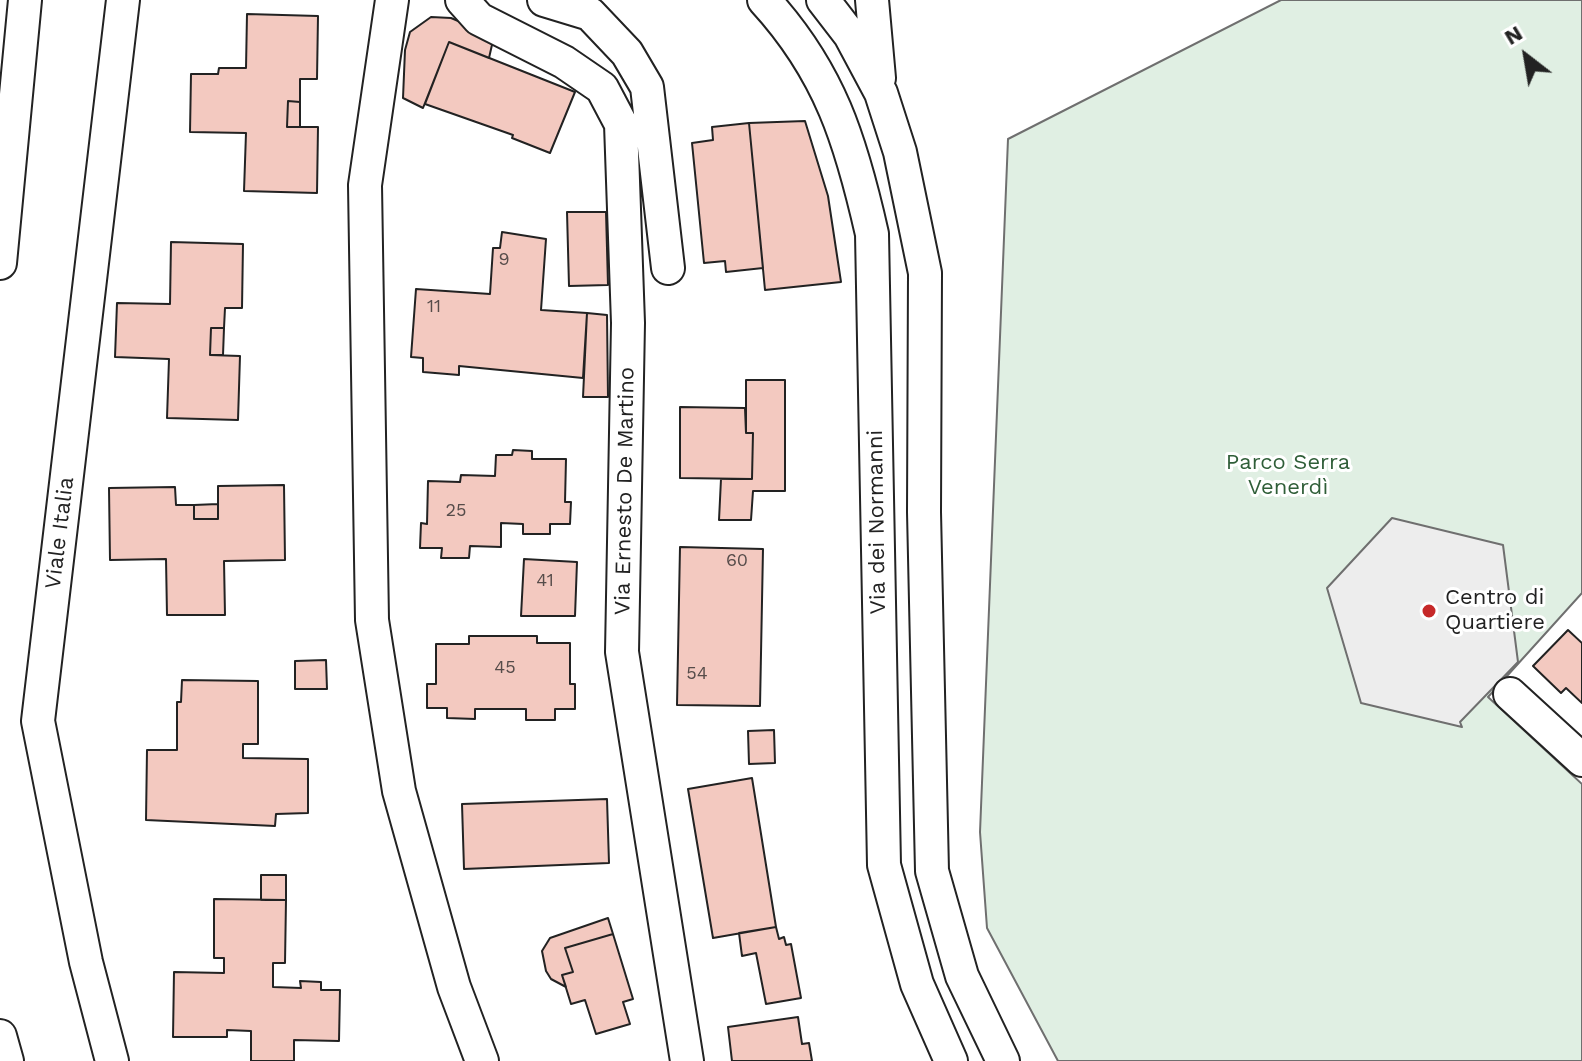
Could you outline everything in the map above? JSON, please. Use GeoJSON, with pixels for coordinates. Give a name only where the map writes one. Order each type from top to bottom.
{"type":"FeatureCollection","features":[{"type":"Feature","properties":{"kind":"street"},"geometry":{"type":"LineString","coordinates":[[0,263],[25,0]]}},
{"type":"Feature","properties":{"kind":"street","name":"Viale Italia"},"geometry":{"type":"LineString","coordinates":[[112,1061],[86,962],[38,721],[123,0]]}},
{"type":"Feature","properties":{"kind":"street"},"geometry":{"type":"LineString","coordinates":[[392,0],[365,185],[372,620],[399,791],[454,987],[482,1061]]}},
{"type":"Feature","properties":{"kind":"street","name":"Via Ernesto De Martino"},"geometry":{"type":"LineString","coordinates":[[462,0],[479,19],[564,62],[602,88],[621,124],[628,323],[622,652],[687,1061]]}},
{"type":"Feature","properties":{"kind":"street"},"geometry":{"type":"LineString","coordinates":[[544,0],[590,14],[627,53],[647,87],[668,268]]}},
{"type":"Feature","properties":{"kind":"street","name":"Via dei Normanni"},"geometry":{"type":"LineString","coordinates":[[764,0],[790,27],[831,92],[858,170],[872,234],[884,865],[917,984],[951,1061]]}},
{"type":"Feature","properties":{"kind":"street"},"geometry":{"type":"LineString","coordinates":[[823,0],[850,35],[881,93],[900,152],[925,273],[924,512],[932,871],[962,976],[1003,1061]]}},
{"type":"Feature","properties":{"kind":"street"},"geometry":{"type":"LineString","coordinates":[[872,0],[881,93]]}},
{"type":"Feature","properties":{"kind":"street"},"geometry":{"type":"LineString","coordinates":[[1510,694],[1582,760]]}},
{"type":"Feature","properties":{"kind":"street"},"geometry":{"type":"LineString","coordinates":[[0,1036],[7,1061]]}},
{"type":"Feature","properties":{"kind":"green space","name":"Parco Serra Venerdì"},"geometry":{"type":"Polygon","coordinates":[[[1281,0],[1582,0],[1582,593],[1488,697],[1582,784],[1582,1061],[1058,1061],[987,928],[980,832],[1008,139],[1281,0]]]}},
{"type":"Feature","properties":{"kind":"shaded area"},"geometry":{"type":"Polygon","coordinates":[[[1392,518],[1503,545],[1518,662],[1460,722],[1462,727],[1361,703],[1327,588],[1392,518]]]}},
{"type":"Feature","properties":{"kind":"building"},"geometry":{"type":"Polygon","coordinates":[[[247,14],[318,16],[317,79],[300,79],[300,102],[288,101],[287,127],[318,127],[317,193],[244,191],[246,133],[190,132],[191,74],[218,74],[219,68],[246,68],[247,14]]]}},
{"type":"Feature","properties":{"kind":"building"},"geometry":{"type":"Polygon","coordinates":[[[431,17],[451,18],[494,36],[489,58],[449,42],[423,108],[403,98],[405,50],[410,32],[431,17]]]}},
{"type":"Feature","properties":{"kind":"building"},"geometry":{"type":"Polygon","coordinates":[[[449,42],[575,92],[550,153],[512,138],[513,135],[425,104],[449,42]]]}},
{"type":"Feature","properties":{"kind":"building"},"geometry":{"type":"Polygon","coordinates":[[[288,101],[300,102],[300,127],[287,127],[288,101]]]}},
{"type":"Feature","properties":{"kind":"building"},"geometry":{"type":"Polygon","coordinates":[[[805,121],[828,196],[841,282],[765,290],[749,123],[805,121]]]}},
{"type":"Feature","properties":{"kind":"building"},"geometry":{"type":"Polygon","coordinates":[[[749,123],[763,268],[726,272],[725,261],[704,263],[692,143],[713,140],[712,127],[749,123]]]}},
{"type":"Feature","properties":{"kind":"building"},"geometry":{"type":"Polygon","coordinates":[[[567,212],[606,212],[608,285],[569,286],[567,212]]]}},
{"type":"Feature","properties":{"kind":"building"},"geometry":{"type":"Polygon","coordinates":[[[502,232],[546,239],[541,310],[587,313],[583,378],[459,366],[459,375],[423,372],[423,358],[411,357],[416,289],[490,294],[493,248],[500,248],[502,232]]]}},
{"type":"Feature","properties":{"kind":"building"},"geometry":{"type":"Polygon","coordinates":[[[171,242],[243,244],[242,308],[225,308],[224,328],[211,328],[210,355],[240,356],[238,420],[167,418],[169,359],[115,357],[117,303],[170,304],[171,242]]]}},
{"type":"Feature","properties":{"kind":"building"},"geometry":{"type":"Polygon","coordinates":[[[587,313],[607,315],[608,397],[583,397],[587,313]]]}},
{"type":"Feature","properties":{"kind":"building"},"geometry":{"type":"Polygon","coordinates":[[[211,328],[224,328],[223,355],[210,355],[211,328]]]}},
{"type":"Feature","properties":{"kind":"building"},"geometry":{"type":"Polygon","coordinates":[[[746,380],[785,380],[785,491],[753,491],[751,520],[719,520],[721,479],[752,479],[753,433],[746,433],[746,380]]]}},
{"type":"Feature","properties":{"kind":"building"},"geometry":{"type":"Polygon","coordinates":[[[680,407],[745,408],[746,433],[753,433],[752,479],[680,478],[680,407]]]}},
{"type":"Feature","properties":{"kind":"building"},"geometry":{"type":"Polygon","coordinates":[[[513,450],[532,451],[532,459],[566,459],[565,502],[571,502],[570,524],[550,524],[550,534],[523,534],[523,524],[501,523],[501,547],[470,546],[469,558],[441,558],[442,548],[420,548],[421,523],[427,524],[428,481],[460,482],[461,475],[495,476],[496,455],[512,455],[513,450]]]}},
{"type":"Feature","properties":{"kind":"building"},"geometry":{"type":"Polygon","coordinates":[[[284,485],[285,560],[224,561],[225,615],[167,615],[166,559],[110,560],[109,488],[175,487],[176,505],[194,505],[194,519],[218,519],[218,486],[284,485]]]}},
{"type":"Feature","properties":{"kind":"building"},"geometry":{"type":"Polygon","coordinates":[[[218,504],[218,519],[194,519],[194,505],[218,504]]]}},
{"type":"Feature","properties":{"kind":"building"},"geometry":{"type":"Polygon","coordinates":[[[680,547],[763,549],[760,706],[677,705],[680,547]]]}},
{"type":"Feature","properties":{"kind":"building"},"geometry":{"type":"Polygon","coordinates":[[[524,559],[577,562],[575,616],[521,616],[524,559]]]}},
{"type":"Feature","properties":{"kind":"building"},"geometry":{"type":"Polygon","coordinates":[[[1568,630],[1582,643],[1582,703],[1566,688],[1561,693],[1533,666],[1568,630]]]}},
{"type":"Feature","properties":{"kind":"building"},"geometry":{"type":"Polygon","coordinates":[[[469,636],[537,636],[537,643],[570,643],[570,684],[575,684],[575,709],[555,709],[555,720],[526,720],[526,709],[475,709],[475,719],[447,718],[447,708],[427,708],[427,684],[436,684],[436,644],[469,644],[469,636]]]}},
{"type":"Feature","properties":{"kind":"building"},"geometry":{"type":"Polygon","coordinates":[[[326,660],[327,689],[295,689],[295,661],[326,660]]]}},
{"type":"Feature","properties":{"kind":"building"},"geometry":{"type":"Polygon","coordinates":[[[182,680],[258,681],[258,744],[243,744],[243,758],[308,759],[308,813],[276,814],[275,826],[146,820],[147,750],[177,750],[177,702],[181,702],[182,680]]]}},
{"type":"Feature","properties":{"kind":"building"},"geometry":{"type":"Polygon","coordinates":[[[774,730],[775,763],[749,764],[748,731],[774,730]]]}},
{"type":"Feature","properties":{"kind":"building"},"geometry":{"type":"Polygon","coordinates":[[[752,778],[776,927],[713,938],[688,789],[752,778]]]}},
{"type":"Feature","properties":{"kind":"building"},"geometry":{"type":"Polygon","coordinates":[[[607,799],[609,863],[464,869],[462,804],[607,799]]]}},
{"type":"Feature","properties":{"kind":"building"},"geometry":{"type":"Polygon","coordinates":[[[261,875],[286,875],[286,900],[261,900],[261,875]]]}},
{"type":"Feature","properties":{"kind":"building"},"geometry":{"type":"Polygon","coordinates":[[[214,899],[286,900],[285,963],[273,963],[273,987],[301,988],[300,981],[321,982],[321,990],[340,990],[339,1041],[294,1040],[294,1061],[251,1061],[251,1031],[227,1030],[227,1037],[173,1037],[174,972],[224,973],[224,958],[214,958],[214,899]]]}},
{"type":"Feature","properties":{"kind":"building"},"geometry":{"type":"Polygon","coordinates":[[[608,918],[613,934],[565,948],[573,972],[562,975],[566,987],[551,979],[542,951],[550,938],[608,918]]]}},
{"type":"Feature","properties":{"kind":"building"},"geometry":{"type":"Polygon","coordinates":[[[776,927],[779,939],[784,937],[786,945],[791,944],[801,998],[766,1004],[756,953],[742,956],[739,933],[776,927]]]}},
{"type":"Feature","properties":{"kind":"building"},"geometry":{"type":"Polygon","coordinates":[[[613,934],[633,999],[623,1002],[630,1024],[596,1034],[585,1000],[571,1004],[562,975],[573,972],[565,948],[613,934]]]}},
{"type":"Feature","properties":{"kind":"building"},"geometry":{"type":"Polygon","coordinates":[[[798,1017],[802,1044],[809,1043],[812,1061],[732,1061],[728,1027],[798,1017]]]}},
{"type":"Feature","properties":{"kind":"place","name":"Centro di Quartiere"},"geometry":{"type":"Point","coordinates":[1429,611]}}]}
